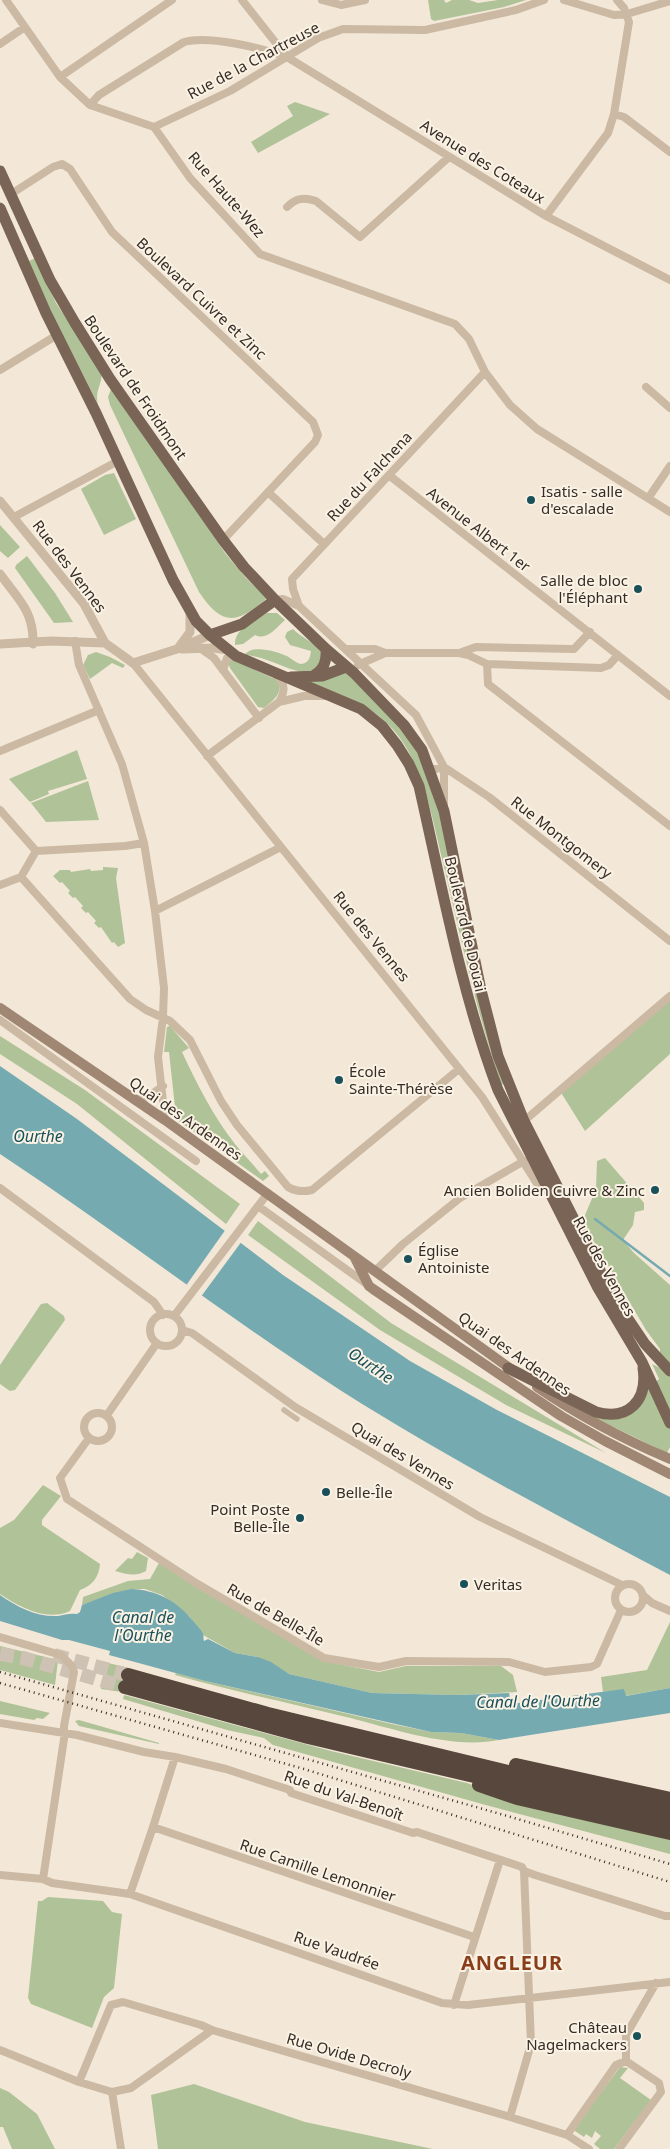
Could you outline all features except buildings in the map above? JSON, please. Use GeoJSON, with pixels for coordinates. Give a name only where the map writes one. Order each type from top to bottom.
{"type":"FeatureCollection","features":[{"type":"Feature","properties":{"kind":"highway"},"geometry":{"type":"LineString","coordinates":[[670,1811],[127,1681],[308,1737],[670,1822]]}},
{"type":"Feature","properties":{"kind":"highway"},"geometry":{"type":"LineString","coordinates":[[454,1758],[489,1760],[542,1769],[670,1799]]}},
{"type":"Feature","properties":{"kind":"highway"},"geometry":{"type":"LineString","coordinates":[[460,1773],[468,1781],[517,1798],[670,1833]]}},
{"type":"Feature","properties":{"kind":"main road","name":"Boulevard de Froidmont"},"geometry":{"type":"LineString","coordinates":[[0,172],[50,280],[110,379],[222,540],[275,600]]}},
{"type":"Feature","properties":{"kind":"main road"},"geometry":{"type":"LineString","coordinates":[[0,208],[57,335],[190,612],[210,635],[237,626],[275,600]]}},
{"type":"Feature","properties":{"kind":"main road","name":"Boulevard de Douai"},"geometry":{"type":"LineString","coordinates":[[275,600],[404,725],[422,750],[431,770],[444,811],[481,990],[498,1056],[524,1121]]}},
{"type":"Feature","properties":{"kind":"main road"},"geometry":{"type":"LineString","coordinates":[[233,653],[231,640],[237,626]]}},
{"type":"Feature","properties":{"kind":"main road","name":"Boulevard de Douai"},"geometry":{"type":"LineString","coordinates":[[210,635],[233,653],[272,672],[361,709],[382,726],[409,764],[419,786],[466,993],[486,1059],[498,1090],[544,1184]]}},
{"type":"Feature","properties":{"kind":"main road"},"geometry":{"type":"LineString","coordinates":[[312,677],[322,669],[326,649]]}},
{"type":"Feature","properties":{"kind":"main road"},"geometry":{"type":"LineString","coordinates":[[284,677],[322,676],[346,667]]}},
{"type":"Feature","properties":{"kind":"main road","name":"Quai des Ardennes"},"geometry":{"type":"LineString","coordinates":[[0,1008],[165,1120],[353,1254],[508,1368],[588,1420],[670,1459]]}},
{"type":"Feature","properties":{"kind":"main road","name":"Rue des Vennes"},"geometry":{"type":"LineString","coordinates":[[524,1121],[614,1298],[642,1340],[670,1371]]}},
{"type":"Feature","properties":{"kind":"main road","name":"Rue des Vennes"},"geometry":{"type":"LineString","coordinates":[[544,1184],[598,1288],[642,1362],[670,1423]]}},
{"type":"Feature","properties":{"kind":"main road","name":"Quai des Ardennes"},"geometry":{"type":"LineString","coordinates":[[353,1254],[369,1286],[561,1416],[670,1474]]}},
{"type":"Feature","properties":{"kind":"main road"},"geometry":{"type":"LineString","coordinates":[[508,1368],[596,1412],[608,1415],[625,1413],[640,1397],[644,1381],[642,1362]]}},
{"type":"Feature","properties":{"kind":"street"},"geometry":{"type":"LineString","coordinates":[[6,0],[60,77],[90,105],[154,126]]}},
{"type":"Feature","properties":{"kind":"street"},"geometry":{"type":"LineString","coordinates":[[60,77],[172,0]]}},
{"type":"Feature","properties":{"kind":"street"},"geometry":{"type":"LineString","coordinates":[[242,0],[287,57]]}},
{"type":"Feature","properties":{"kind":"street"},"geometry":{"type":"LineString","coordinates":[[322,0],[341,5],[366,0]]}},
{"type":"Feature","properties":{"kind":"street","name":"Rue de la Chartreuse"},"geometry":{"type":"LineString","coordinates":[[154,126],[230,90],[318,38],[343,29],[425,30],[516,10],[544,0]]}},
{"type":"Feature","properties":{"kind":"street"},"geometry":{"type":"LineString","coordinates":[[564,0],[614,15],[627,14],[670,2]]}},
{"type":"Feature","properties":{"kind":"street"},"geometry":{"type":"LineString","coordinates":[[546,216],[602,142],[612,125],[629,22],[627,14],[617,0]]}},
{"type":"Feature","properties":{"kind":"street"},"geometry":{"type":"LineString","coordinates":[[0,44],[25,26]]}},
{"type":"Feature","properties":{"kind":"street"},"geometry":{"type":"LineString","coordinates":[[90,105],[99,95],[184,42],[195,39],[208,39],[287,57]]}},
{"type":"Feature","properties":{"kind":"street","name":"Avenue des Coteaux"},"geometry":{"type":"LineString","coordinates":[[287,57],[546,216],[670,280]]}},
{"type":"Feature","properties":{"kind":"street"},"geometry":{"type":"LineString","coordinates":[[614,114],[624,117],[670,152]]}},
{"type":"Feature","properties":{"kind":"street","name":"Rue Haute-Wez"},"geometry":{"type":"LineString","coordinates":[[154,126],[190,178],[260,254],[455,324],[469,339],[485,372],[510,406],[537,428],[670,512]]}},
{"type":"Feature","properties":{"kind":"street"},"geometry":{"type":"LineString","coordinates":[[296,199],[307,198],[316,201],[360,237],[449,157]]}},
{"type":"Feature","properties":{"kind":"street","name":"Boulevard Cuivre et Zinc"},"geometry":{"type":"LineString","coordinates":[[11,194],[53,167],[62,164],[70,169],[112,232],[313,422],[318,435],[315,442],[222,540]]}},
{"type":"Feature","properties":{"kind":"street"},"geometry":{"type":"LineString","coordinates":[[287,207],[303,190]]}},
{"type":"Feature","properties":{"kind":"street"},"geometry":{"type":"LineString","coordinates":[[0,370],[57,335]]}},
{"type":"Feature","properties":{"kind":"street","name":"Rue du Falchena"},"geometry":{"type":"LineString","coordinates":[[299,606],[293,589],[292,579],[485,372]]}},
{"type":"Feature","properties":{"kind":"street"},"geometry":{"type":"LineString","coordinates":[[646,387],[670,408]]}},
{"type":"Feature","properties":{"kind":"street"},"geometry":{"type":"LineString","coordinates":[[14,517],[118,461]]}},
{"type":"Feature","properties":{"kind":"street"},"geometry":{"type":"LineString","coordinates":[[649,497],[670,466]]}},
{"type":"Feature","properties":{"kind":"street","name":"Avenue Albert 1er"},"geometry":{"type":"LineString","coordinates":[[390,476],[670,696]]}},
{"type":"Feature","properties":{"kind":"street"},"geometry":{"type":"LineString","coordinates":[[268,492],[324,544]]}},
{"type":"Feature","properties":{"kind":"street","name":"Rue des Vennes"},"geometry":{"type":"LineString","coordinates":[[0,501],[84,604],[105,643],[133,664],[459,1069],[490,1110],[538,1185],[544,1184]]}},
{"type":"Feature","properties":{"kind":"street"},"geometry":{"type":"LineString","coordinates":[[0,574],[30,615],[34,628],[33,644]]}},
{"type":"Feature","properties":{"kind":"street"},"geometry":{"type":"LineString","coordinates":[[275,600],[283,599],[299,606]]}},
{"type":"Feature","properties":{"kind":"street","name":"Boulevard de Douai"},"geometry":{"type":"LineString","coordinates":[[299,606],[416,715],[424,726],[444,768],[444,811]]}},
{"type":"Feature","properties":{"kind":"street"},"geometry":{"type":"LineString","coordinates":[[177,649],[190,632],[190,612]]}},
{"type":"Feature","properties":{"kind":"street"},"geometry":{"type":"LineString","coordinates":[[459,653],[476,647],[571,650],[577,647],[590,632]]}},
{"type":"Feature","properties":{"kind":"street"},"geometry":{"type":"LineString","coordinates":[[133,664],[210,635]]}},
{"type":"Feature","properties":{"kind":"street"},"geometry":{"type":"LineString","coordinates":[[0,644],[33,644],[51,641],[105,643]]}},
{"type":"Feature","properties":{"kind":"street"},"geometry":{"type":"LineString","coordinates":[[75,641],[79,665],[122,764],[144,843],[155,911],[164,988],[163,1017],[158,1049],[165,1120]]}},
{"type":"Feature","properties":{"kind":"street"},"geometry":{"type":"LineString","coordinates":[[177,649],[200,648],[233,653]]}},
{"type":"Feature","properties":{"kind":"street"},"geometry":{"type":"LineString","coordinates":[[200,648],[211,655],[259,718]]}},
{"type":"Feature","properties":{"kind":"street"},"geometry":{"type":"LineString","coordinates":[[346,649],[375,649],[385,653],[459,653],[487,664],[601,668],[609,665],[618,655]]}},
{"type":"Feature","properties":{"kind":"street"},"geometry":{"type":"LineString","coordinates":[[223,670],[226,658],[233,653]]}},
{"type":"Feature","properties":{"kind":"street"},"geometry":{"type":"LineString","coordinates":[[346,667],[362,664],[385,653]]}},
{"type":"Feature","properties":{"kind":"street"},"geometry":{"type":"LineString","coordinates":[[487,664],[488,684],[670,826]]}},
{"type":"Feature","properties":{"kind":"street"},"geometry":{"type":"LineString","coordinates":[[207,756],[279,702],[284,694],[284,686],[272,672]]}},
{"type":"Feature","properties":{"kind":"street","name":"Boulevard de Douai"},"geometry":{"type":"LineString","coordinates":[[279,702],[304,696],[333,697]]}},
{"type":"Feature","properties":{"kind":"street"},"geometry":{"type":"LineString","coordinates":[[0,751],[99,710]]}},
{"type":"Feature","properties":{"kind":"street"},"geometry":{"type":"LineString","coordinates":[[431,770],[444,768]]}},
{"type":"Feature","properties":{"kind":"street","name":"Rue Montgomery"},"geometry":{"type":"LineString","coordinates":[[444,768],[489,797],[670,941]]}},
{"type":"Feature","properties":{"kind":"street"},"geometry":{"type":"LineString","coordinates":[[0,810],[36,851]]}},
{"type":"Feature","properties":{"kind":"street"},"geometry":{"type":"LineString","coordinates":[[36,851],[125,846],[144,843]]}},
{"type":"Feature","properties":{"kind":"street"},"geometry":{"type":"LineString","coordinates":[[155,911],[281,848]]}},
{"type":"Feature","properties":{"kind":"street"},"geometry":{"type":"LineString","coordinates":[[0,885],[21,877],[36,851]]}},
{"type":"Feature","properties":{"kind":"street"},"geometry":{"type":"LineString","coordinates":[[21,877],[130,999],[146,1010],[170,1021],[190,1040],[221,1102],[237,1125],[292,1190],[302,1192],[312,1190],[459,1069]]}},
{"type":"Feature","properties":{"kind":"street"},"geometry":{"type":"LineString","coordinates":[[524,1121],[670,996]]}},
{"type":"Feature","properties":{"kind":"street","name":"Quai des Ardennes"},"geometry":{"type":"LineString","coordinates":[[0,1020],[196,1161]]}},
{"type":"Feature","properties":{"kind":"street"},"geometry":{"type":"LineString","coordinates":[[136,1100],[148,1097],[163,1086]]}},
{"type":"Feature","properties":{"kind":"street"},"geometry":{"type":"LineString","coordinates":[[375,1271],[403,1244],[460,1198],[524,1161]]}},
{"type":"Feature","properties":{"kind":"street"},"geometry":{"type":"LineString","coordinates":[[0,1188],[154,1302],[163,1315]]}},
{"type":"Feature","properties":{"kind":"street"},"geometry":{"type":"LineString","coordinates":[[174,1316],[268,1193]]}},
{"type":"Feature","properties":{"kind":"street","name":"Quai des Ardennes"},"geometry":{"type":"LineString","coordinates":[[258,1206],[369,1286]]}},
{"type":"Feature","properties":{"kind":"street"},"geometry":{"type":"LineString","coordinates":[[163,1315],[174,1316],[180,1323],[182,1330],[180,1337],[174,1344],[165,1346],[157,1343],[151,1335],[150,1329],[153,1322],[163,1315]]}},
{"type":"Feature","properties":{"kind":"street","name":"Quai des Vennes"},"geometry":{"type":"LineString","coordinates":[[182,1330],[192,1333],[295,1407],[480,1517],[622,1585]]}},
{"type":"Feature","properties":{"kind":"street"},"geometry":{"type":"LineString","coordinates":[[107,1416],[157,1343]]}},
{"type":"Feature","properties":{"kind":"street"},"geometry":{"type":"LineString","coordinates":[[284,1410],[297,1419]]}},
{"type":"Feature","properties":{"kind":"street"},"geometry":{"type":"LineString","coordinates":[[94,1413],[107,1416],[112,1423],[110,1434],[105,1439],[97,1441],[89,1438],[84,1430],[86,1419],[94,1413]]}},
{"type":"Feature","properties":{"kind":"street","name":"Rue de Belle-Île"},"geometry":{"type":"LineString","coordinates":[[89,1438],[60,1478],[67,1499],[196,1583],[324,1658],[379,1667],[406,1661],[509,1662],[545,1672],[591,1667],[597,1664],[621,1610]]}},
{"type":"Feature","properties":{"kind":"street"},"geometry":{"type":"LineString","coordinates":[[644,1596],[644,1601],[639,1609],[630,1612],[621,1610],[615,1597],[618,1588],[622,1585],[636,1585],[652,1603],[670,1611]]}},
{"type":"Feature","properties":{"kind":"street"},"geometry":{"type":"LineString","coordinates":[[0,1637],[61,1655],[72,1666],[74,1672],[43,1879]]}},
{"type":"Feature","properties":{"kind":"street","name":"Rue du Val-Benoît"},"geometry":{"type":"LineString","coordinates":[[0,1723],[64,1733],[226,1769],[290,1790],[291,1793],[500,1860],[522,1868],[524,1871],[670,1916]]}},
{"type":"Feature","properties":{"kind":"street"},"geometry":{"type":"LineString","coordinates":[[130,1894],[174,1757]]}},
{"type":"Feature","properties":{"kind":"street","name":"Rue Camille Lemonnier"},"geometry":{"type":"LineString","coordinates":[[153,1827],[474,1937]]}},
{"type":"Feature","properties":{"kind":"street"},"geometry":{"type":"LineString","coordinates":[[454,2005],[500,1860]]}},
{"type":"Feature","properties":{"kind":"street"},"geometry":{"type":"LineString","coordinates":[[510,2117],[531,2044],[524,1871]]}},
{"type":"Feature","properties":{"kind":"street","name":"Rue Vaudrée"},"geometry":{"type":"LineString","coordinates":[[0,1875],[43,1879],[52,1883],[130,1894],[442,2003],[454,2005],[670,1982]]}},
{"type":"Feature","properties":{"kind":"street"},"geometry":{"type":"LineString","coordinates":[[626,2061],[626,2035],[656,1983]]}},
{"type":"Feature","properties":{"kind":"street","name":"Rue Ovide Decroly"},"geometry":{"type":"LineString","coordinates":[[78,2082],[111,2005],[118,2002],[510,2117],[566,2135],[589,2149]]}},
{"type":"Feature","properties":{"kind":"street"},"geometry":{"type":"LineString","coordinates":[[0,2050],[78,2082],[112,2092],[131,2088],[212,2030]]}},
{"type":"Feature","properties":{"kind":"street"},"geometry":{"type":"LineString","coordinates":[[566,2135],[616,2065],[626,2061]]}},
{"type":"Feature","properties":{"kind":"street"},"geometry":{"type":"LineString","coordinates":[[619,2149],[662,2088],[659,2083],[626,2061]]}},
{"type":"Feature","properties":{"kind":"street"},"geometry":{"type":"LineString","coordinates":[[112,2092],[121,2149]]}},
{"type":"Feature","properties":{"kind":"green space"},"geometry":{"type":"Polygon","coordinates":[[[428,0],[444,0],[446,3],[452,0],[469,0],[478,3],[498,0],[526,0],[504,7],[434,21],[431,19],[428,0]]]}},
{"type":"Feature","properties":{"kind":"green space"},"geometry":{"type":"Polygon","coordinates":[[[295,102],[330,114],[258,153],[251,142],[293,116],[287,106],[295,102]]]}},
{"type":"Feature","properties":{"kind":"green space"},"geometry":{"type":"Polygon","coordinates":[[[35,258],[56,303],[101,370],[102,375],[97,395],[98,404],[53,316],[29,261],[35,258]]]}},
{"type":"Feature","properties":{"kind":"green space"},"geometry":{"type":"Polygon","coordinates":[[[114,388],[225,553],[246,578],[267,598],[248,613],[231,618],[223,616],[208,604],[199,592],[110,405],[108,397],[111,389],[114,388]]]}},
{"type":"Feature","properties":{"kind":"green space"},"geometry":{"type":"Polygon","coordinates":[[[114,473],[136,519],[104,535],[81,489],[105,475],[114,473]]]}},
{"type":"Feature","properties":{"kind":"green space"},"geometry":{"type":"Polygon","coordinates":[[[0,525],[20,547],[8,558],[0,551],[0,525]]]}},
{"type":"Feature","properties":{"kind":"green space"},"geometry":{"type":"Polygon","coordinates":[[[27,556],[55,593],[73,622],[54,623],[15,568],[27,556]]]}},
{"type":"Feature","properties":{"kind":"green space"},"geometry":{"type":"Polygon","coordinates":[[[267,613],[277,613],[285,620],[267,635],[255,635],[243,644],[235,645],[241,630],[267,613]]]}},
{"type":"Feature","properties":{"kind":"green space"},"geometry":{"type":"Polygon","coordinates":[[[293,629],[322,652],[321,662],[311,673],[294,670],[261,658],[244,655],[258,649],[276,652],[301,664],[306,663],[310,658],[311,651],[290,645],[285,637],[287,632],[293,629]]]}},
{"type":"Feature","properties":{"kind":"green space"},"geometry":{"type":"Polygon","coordinates":[[[96,652],[125,665],[123,668],[112,663],[90,679],[83,665],[88,655],[96,652]]]}},
{"type":"Feature","properties":{"kind":"green space"},"geometry":{"type":"Polygon","coordinates":[[[233,660],[275,679],[278,683],[280,687],[277,695],[264,708],[258,707],[230,668],[228,662],[233,660]]]}},
{"type":"Feature","properties":{"kind":"green space"},"geometry":{"type":"Polygon","coordinates":[[[347,672],[407,732],[433,782],[505,1085],[501,1084],[485,1031],[470,978],[429,804],[411,755],[393,730],[374,712],[309,681],[347,672]]]}},
{"type":"Feature","properties":{"kind":"green space"},"geometry":{"type":"Polygon","coordinates":[[[77,750],[87,779],[48,791],[49,794],[30,802],[9,779],[77,750]]]}},
{"type":"Feature","properties":{"kind":"green space"},"geometry":{"type":"Polygon","coordinates":[[[88,781],[99,820],[46,822],[31,803],[88,781]]]}},
{"type":"Feature","properties":{"kind":"green space"},"geometry":{"type":"Polygon","coordinates":[[[103,867],[118,868],[116,878],[125,943],[118,947],[114,942],[112,943],[101,927],[99,928],[94,923],[96,921],[88,912],[86,913],[81,908],[83,906],[75,897],[73,898],[68,893],[70,891],[62,882],[60,883],[53,876],[60,870],[70,870],[71,872],[90,869],[91,871],[103,870],[103,867]]]}},
{"type":"Feature","properties":{"kind":"green space"},"geometry":{"type":"Polygon","coordinates":[[[670,997],[670,1054],[585,1131],[560,1091],[670,997]]]}},
{"type":"Feature","properties":{"kind":"green space"},"geometry":{"type":"Polygon","coordinates":[[[170,1026],[189,1048],[182,1052],[220,1122],[235,1144],[261,1174],[265,1171],[269,1176],[263,1181],[176,1119],[172,1108],[175,1107],[169,1052],[164,1052],[167,1027],[170,1026]]]}},
{"type":"Feature","properties":{"kind":"green space"},"geometry":{"type":"Polygon","coordinates":[[[0,1036],[85,1090],[240,1204],[226,1224],[77,1104],[0,1054],[0,1036]]]}},
{"type":"Feature","properties":{"kind":"green space"},"geometry":{"type":"Polygon","coordinates":[[[605,1158],[644,1203],[644,1210],[635,1212],[633,1225],[623,1240],[634,1253],[670,1285],[670,1447],[667,1453],[591,1416],[609,1419],[647,1393],[649,1384],[651,1386],[659,1379],[652,1364],[660,1368],[660,1349],[646,1330],[586,1228],[585,1215],[596,1189],[597,1161],[605,1158]]]}},
{"type":"Feature","properties":{"kind":"green space"},"geometry":{"type":"Polygon","coordinates":[[[258,1221],[391,1323],[606,1453],[506,1405],[380,1330],[248,1235],[258,1221]]]}},
{"type":"Feature","properties":{"kind":"green space"},"geometry":{"type":"Polygon","coordinates":[[[47,1303],[64,1316],[65,1320],[15,1390],[10,1391],[0,1384],[0,1365],[41,1304],[47,1303]]]}},
{"type":"Feature","properties":{"kind":"green space"},"geometry":{"type":"Polygon","coordinates":[[[43,1485],[61,1496],[42,1520],[42,1525],[100,1564],[94,1580],[80,1590],[70,1611],[52,1615],[34,1612],[0,1594],[0,1528],[14,1520],[43,1485]]]}},
{"type":"Feature","properties":{"kind":"green space"},"geometry":{"type":"Polygon","coordinates":[[[137,1552],[148,1558],[146,1571],[127,1574],[115,1571],[128,1558],[132,1559],[137,1552]]]}},
{"type":"Feature","properties":{"kind":"green space"},"geometry":{"type":"Polygon","coordinates":[[[159,1563],[323,1661],[379,1672],[406,1666],[501,1666],[513,1675],[517,1692],[456,1695],[372,1693],[289,1674],[258,1657],[235,1653],[203,1635],[189,1616],[162,1595],[145,1589],[131,1589],[82,1605],[83,1597],[128,1581],[150,1579],[159,1563]]]}},
{"type":"Feature","properties":{"kind":"green space"},"geometry":{"type":"Polygon","coordinates":[[[670,1622],[670,1688],[625,1696],[624,1690],[603,1692],[601,1677],[647,1670],[670,1622]]]}},
{"type":"Feature","properties":{"kind":"green space"},"geometry":{"type":"Polygon","coordinates":[[[0,1646],[58,1660],[55,1685],[0,1670],[0,1646]]]}},
{"type":"Feature","properties":{"kind":"green space"},"geometry":{"type":"Polygon","coordinates":[[[108,1663],[129,1668],[122,1692],[101,1689],[108,1663]]]}},
{"type":"Feature","properties":{"kind":"green space"},"geometry":{"type":"Polygon","coordinates":[[[176,1673],[392,1724],[431,1732],[461,1733],[499,1740],[460,1742],[420,1736],[217,1686],[175,1675],[176,1673]]]}},
{"type":"Feature","properties":{"kind":"green space"},"geometry":{"type":"Polygon","coordinates":[[[124,1695],[331,1751],[467,1783],[524,1803],[670,1840],[670,1854],[482,1804],[273,1745],[264,1738],[227,1730],[123,1699],[124,1695]]]}},
{"type":"Feature","properties":{"kind":"green space"},"geometry":{"type":"Polygon","coordinates":[[[0,1701],[50,1713],[43,1719],[37,1718],[34,1720],[0,1714],[0,1701]]]}},
{"type":"Feature","properties":{"kind":"green space"},"geometry":{"type":"Polygon","coordinates":[[[79,1720],[159,1744],[79,1726],[75,1721],[79,1720]]]}},
{"type":"Feature","properties":{"kind":"green space"},"geometry":{"type":"Polygon","coordinates":[[[48,1897],[103,1901],[112,1912],[122,1914],[114,1988],[104,1997],[92,2028],[31,2004],[28,1998],[38,1901],[48,1897]]]}},
{"type":"Feature","properties":{"kind":"green space"},"geometry":{"type":"Polygon","coordinates":[[[620,2067],[628,2068],[620,2078],[651,2100],[614,2149],[600,2149],[594,2144],[601,2136],[595,2131],[592,2138],[586,2134],[584,2137],[575,2131],[575,2128],[620,2067]]]}},
{"type":"Feature","properties":{"kind":"green space"},"geometry":{"type":"Polygon","coordinates":[[[194,2084],[305,2122],[433,2149],[158,2149],[151,2095],[194,2084]]]}},
{"type":"Feature","properties":{"kind":"green space"},"geometry":{"type":"Polygon","coordinates":[[[0,2088],[9,2092],[37,2114],[55,2149],[12,2149],[3,2127],[0,2127],[0,2088]]]}},
{"type":"Feature","properties":{"kind":"water","name":"Ourthe"},"geometry":{"type":"Polygon","coordinates":[[[0,1066],[77,1119],[283,1275],[410,1361],[497,1410],[670,1497],[670,1575],[462,1463],[340,1390],[0,1154],[0,1066]]]}},
{"type":"Feature","properties":{"kind":"water","name":"Canal de l'Ourthe"},"geometry":{"type":"Polygon","coordinates":[[[131,1589],[158,1594],[181,1608],[200,1629],[204,1641],[208,1639],[235,1653],[258,1657],[271,1662],[289,1674],[372,1693],[456,1695],[509,1693],[511,1704],[624,1689],[626,1696],[670,1688],[670,1713],[499,1740],[461,1733],[431,1732],[205,1681],[109,1655],[110,1651],[69,1640],[62,1640],[0,1621],[0,1595],[34,1613],[58,1616],[77,1614],[80,1612],[82,1605],[113,1593],[131,1589]]]}},
{"type":"Feature","properties":{"kind":"pier"},"geometry":{"type":"Polygon","coordinates":[[[226,1229],[242,1241],[200,1298],[185,1287],[226,1229]]]}},
{"type":"Feature","properties":{"kind":"waterway"},"geometry":{"type":"LineString","coordinates":[[595,1219],[670,1276]]}},
{"type":"Feature","properties":{"kind":"tunnel"},"geometry":{"type":"LineString","coordinates":[[0,1654],[23,1658],[125,1687]]}},
{"type":"Feature","properties":{"kind":"tunnel"},"geometry":{"type":"LineString","coordinates":[[54,1655],[128,1675]]}},
{"type":"Feature","properties":{"kind":"railway"},"geometry":{"type":"LineString","coordinates":[[0,1672],[670,1864]]}},
{"type":"Feature","properties":{"kind":"railway"},"geometry":{"type":"LineString","coordinates":[[0,1683],[304,1769],[670,1882]]}},
{"type":"Feature","properties":{"kind":"place","name":"Isatis - salle d'escalade"},"geometry":{"type":"Point","coordinates":[531,500]}},
{"type":"Feature","properties":{"kind":"place","name":"Salle de bloc l'Éléphant"},"geometry":{"type":"Point","coordinates":[638,589]}},
{"type":"Feature","properties":{"kind":"place","name":"École Sainte-Thérèse"},"geometry":{"type":"Point","coordinates":[339,1080]}},
{"type":"Feature","properties":{"kind":"place","name":"Ancien Boliden Cuivre & Zinc"},"geometry":{"type":"Point","coordinates":[655,1190]}},
{"type":"Feature","properties":{"kind":"place","name":"Église Antoiniste"},"geometry":{"type":"Point","coordinates":[408,1259]}},
{"type":"Feature","properties":{"kind":"place","name":"Belle-Île"},"geometry":{"type":"Point","coordinates":[326,1492]}},
{"type":"Feature","properties":{"kind":"place","name":"Point Poste Belle-Île"},"geometry":{"type":"Point","coordinates":[300,1518]}},
{"type":"Feature","properties":{"kind":"place","name":"Veritas"},"geometry":{"type":"Point","coordinates":[464,1584]}},
{"type":"Feature","properties":{"kind":"place","name":"Château Nagelmackers"},"geometry":{"type":"Point","coordinates":[637,2036]}},
{"type":"Feature","properties":{"kind":"district","name":"ANGLEUR"},"geometry":{"type":"Point","coordinates":[512,1962]}}]}
